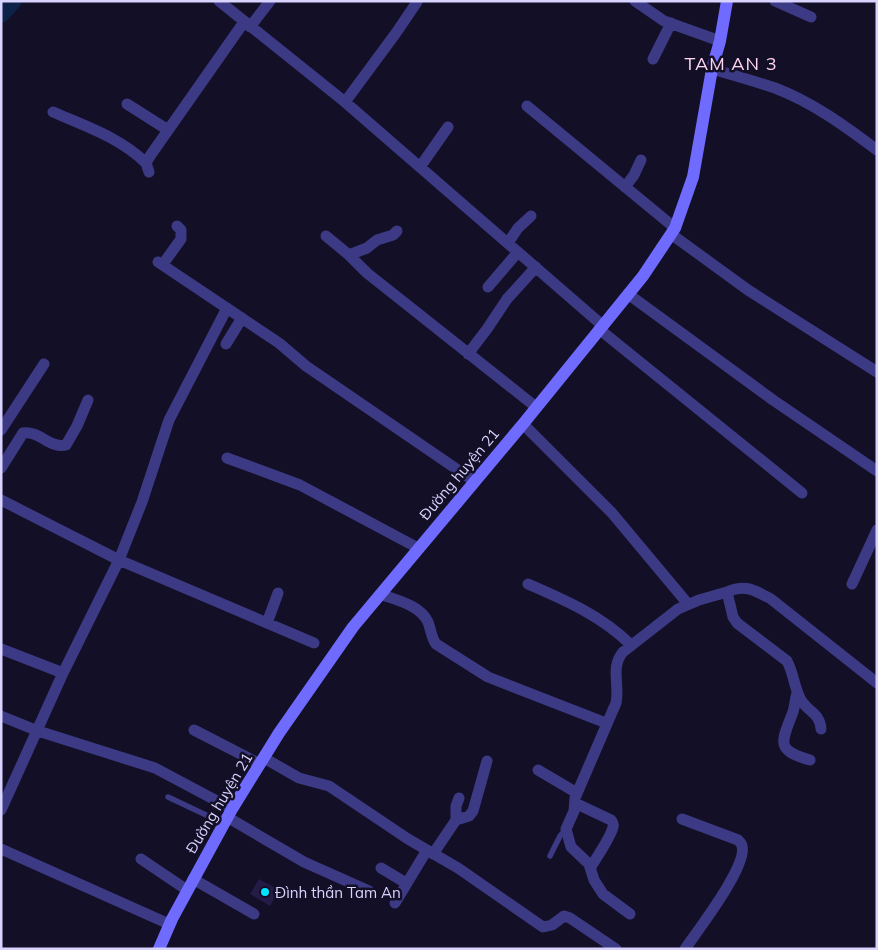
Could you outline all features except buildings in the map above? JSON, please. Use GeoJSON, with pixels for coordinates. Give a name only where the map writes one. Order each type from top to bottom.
{"type":"FeatureCollection","features":[{"type":"Feature","properties":{"kind":"street"},"geometry":{"type":"LineString","coordinates":[[219,1],[345,102],[536,267],[601,327],[802,493]]}},
{"type":"Feature","properties":{"kind":"street"},"geometry":{"type":"LineString","coordinates":[[53,112],[110,137],[128,148],[148,168],[168,130],[247,24],[270,1]]}},
{"type":"Feature","properties":{"kind":"street","name":"Đường huyện 21"},"geometry":{"type":"LineString","coordinates":[[159,949],[169,924],[227,816],[279,733],[352,627],[523,424],[643,276],[673,231],[693,177],[712,69],[720,41],[727,1]]}},
{"type":"Feature","properties":{"kind":"street"},"geometry":{"type":"LineString","coordinates":[[775,1],[811,16]]}},
{"type":"Feature","properties":{"kind":"street"},"geometry":{"type":"LineString","coordinates":[[345,102],[417,2]]}},
{"type":"Feature","properties":{"kind":"street"},"geometry":{"type":"LineString","coordinates":[[638,2],[671,23],[720,41]]}},
{"type":"Feature","properties":{"kind":"street"},"geometry":{"type":"LineString","coordinates":[[652,59],[671,23]]}},
{"type":"Feature","properties":{"kind":"street"},"geometry":{"type":"LineString","coordinates":[[712,69],[776,89],[801,100],[842,124],[877,150]]}},
{"type":"Feature","properties":{"kind":"street"},"geometry":{"type":"LineString","coordinates":[[127,104],[168,130]]}},
{"type":"Feature","properties":{"kind":"street"},"geometry":{"type":"LineString","coordinates":[[527,106],[625,187],[673,231],[748,290],[877,372]]}},
{"type":"Feature","properties":{"kind":"street"},"geometry":{"type":"LineString","coordinates":[[420,167],[448,126]]}},
{"type":"Feature","properties":{"kind":"street"},"geometry":{"type":"LineString","coordinates":[[625,187],[634,175],[641,160]]}},
{"type":"Feature","properties":{"kind":"street"},"geometry":{"type":"LineString","coordinates":[[508,243],[518,228],[531,216]]}},
{"type":"Feature","properties":{"kind":"street"},"geometry":{"type":"LineString","coordinates":[[177,226],[181,230],[181,239],[160,263],[279,342],[306,366],[474,481]]}},
{"type":"Feature","properties":{"kind":"street"},"geometry":{"type":"LineString","coordinates":[[349,254],[367,248],[377,240],[393,235],[397,231]]}},
{"type":"Feature","properties":{"kind":"street"},"geometry":{"type":"LineString","coordinates":[[326,236],[349,254],[366,274],[536,407]]}},
{"type":"Feature","properties":{"kind":"street"},"geometry":{"type":"LineString","coordinates":[[488,287],[518,252]]}},
{"type":"Feature","properties":{"kind":"street"},"geometry":{"type":"LineString","coordinates":[[468,354],[507,299],[536,267]]}},
{"type":"Feature","properties":{"kind":"street"},"geometry":{"type":"LineString","coordinates":[[628,294],[773,400],[877,472]]}},
{"type":"Feature","properties":{"kind":"street"},"geometry":{"type":"LineString","coordinates":[[1,810],[63,673],[118,560],[142,502],[169,420],[227,308]]}},
{"type":"Feature","properties":{"kind":"street"},"geometry":{"type":"LineString","coordinates":[[226,344],[242,318]]}},
{"type":"Feature","properties":{"kind":"street"},"geometry":{"type":"LineString","coordinates":[[1,430],[44,364]]}},
{"type":"Feature","properties":{"kind":"street"},"geometry":{"type":"LineString","coordinates":[[1,468],[23,433],[29,432],[56,445],[66,446],[88,400]]}},
{"type":"Feature","properties":{"kind":"street"},"geometry":{"type":"LineString","coordinates":[[1,406],[12,411]]}},
{"type":"Feature","properties":{"kind":"street"},"geometry":{"type":"LineString","coordinates":[[523,424],[612,513],[688,604]]}},
{"type":"Feature","properties":{"kind":"street"},"geometry":{"type":"LineString","coordinates":[[227,458],[300,485],[418,548]]}},
{"type":"Feature","properties":{"kind":"street"},"geometry":{"type":"LineString","coordinates":[[1,500],[118,560],[314,643]]}},
{"type":"Feature","properties":{"kind":"street"},"geometry":{"type":"LineString","coordinates":[[852,584],[877,530]]}},
{"type":"Feature","properties":{"kind":"street"},"geometry":{"type":"LineString","coordinates":[[528,584],[567,601],[605,621],[631,645]]}},
{"type":"Feature","properties":{"kind":"street"},"geometry":{"type":"LineString","coordinates":[[630,914],[603,894],[594,880],[591,867],[587,861],[571,847],[566,829],[574,811],[576,798],[616,703],[618,695],[616,666],[618,658],[631,645],[678,609],[688,604],[740,588],[751,589],[771,599],[877,683]]}},
{"type":"Feature","properties":{"kind":"street"},"geometry":{"type":"LineString","coordinates":[[727,592],[733,617],[747,631],[787,661],[797,692],[805,705],[819,718],[821,729]]}},
{"type":"Feature","properties":{"kind":"street"},"geometry":{"type":"LineString","coordinates":[[267,623],[278,593]]}},
{"type":"Feature","properties":{"kind":"street"},"geometry":{"type":"LineString","coordinates":[[380,594],[415,608],[428,621],[431,637],[436,644],[488,678],[606,724]]}},
{"type":"Feature","properties":{"kind":"street"},"geometry":{"type":"LineString","coordinates":[[1,649],[63,673]]}},
{"type":"Feature","properties":{"kind":"street"},"geometry":{"type":"LineString","coordinates":[[797,692],[794,711],[784,733],[784,744],[790,753],[810,760]]}},
{"type":"Feature","properties":{"kind":"street"},"geometry":{"type":"LineString","coordinates":[[1,716],[38,731],[155,768],[227,816],[304,862],[369,891]]}},
{"type":"Feature","properties":{"kind":"street"},"geometry":{"type":"LineString","coordinates":[[194,730],[300,778],[329,786],[408,839],[458,868],[543,927],[552,925],[564,916],[570,918],[616,949]]}},
{"type":"Feature","properties":{"kind":"street"},"geometry":{"type":"LineString","coordinates":[[394,903],[406,884],[456,820],[469,816],[474,811],[487,761]]}},
{"type":"Feature","properties":{"kind":"street"},"geometry":{"type":"LineString","coordinates":[[538,770],[613,822],[614,826],[591,867]]}},
{"type":"Feature","properties":{"kind":"street"},"geometry":{"type":"LineString","coordinates":[[456,820],[456,806],[459,798]]}},
{"type":"Feature","properties":{"kind":"street"},"geometry":{"type":"LineString","coordinates":[[682,819],[738,840],[742,845],[737,869],[730,883],[685,949]]}},
{"type":"Feature","properties":{"kind":"street"},"geometry":{"type":"LineString","coordinates":[[1,849],[169,924]]}},
{"type":"Feature","properties":{"kind":"street"},"geometry":{"type":"LineString","coordinates":[[141,859],[190,885],[254,914]]}},
{"type":"Feature","properties":{"kind":"street"},"geometry":{"type":"LineString","coordinates":[[381,868],[406,884]]}},
{"type":"Feature","properties":{"kind":"lane"},"geometry":{"type":"LineString","coordinates":[[168,797],[227,816]]}},
{"type":"Feature","properties":{"kind":"lane"},"geometry":{"type":"LineString","coordinates":[[550,856],[560,836],[566,829]]}},
{"type":"Feature","properties":{"kind":"waterway"},"geometry":{"type":"LineString","coordinates":[[1,13],[12,1]]}},
{"type":"Feature","properties":{"kind":"place","name":"Đình thần Tam An"},"geometry":{"type":"Point","coordinates":[265,892]}},
{"type":"Feature","properties":{"kind":"district","name":"TAM AN 3"},"geometry":{"type":"Point","coordinates":[731,63]}}]}
